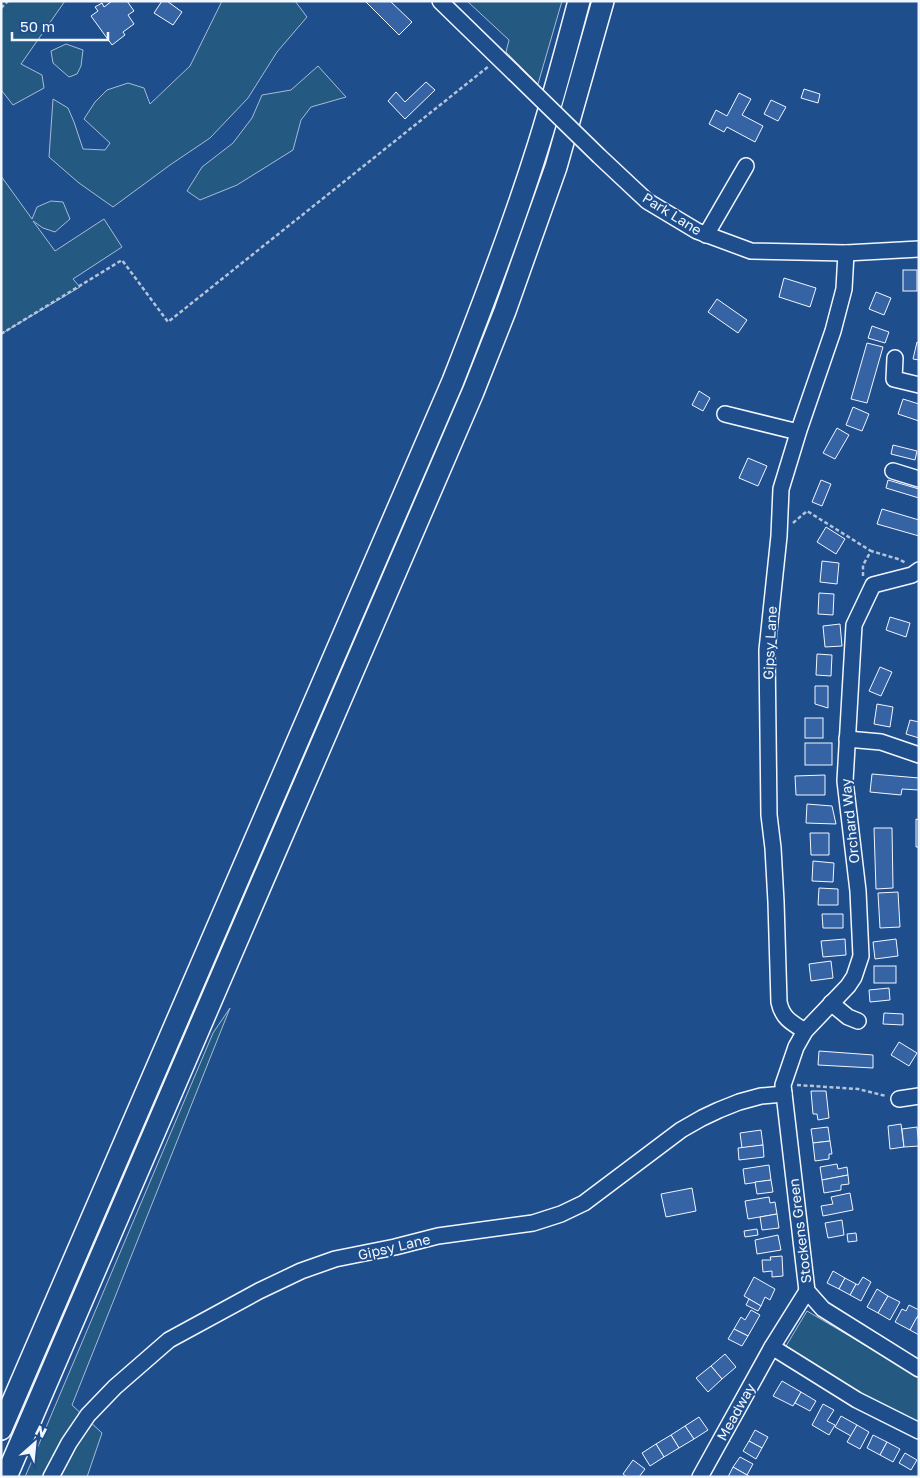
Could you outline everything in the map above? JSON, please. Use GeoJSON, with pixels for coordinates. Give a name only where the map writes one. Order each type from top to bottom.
{"type":"FeatureCollection","features":[{"type":"Feature","properties":{"kind":"highway"},"geometry":{"type":"LineString","coordinates":[[1,1429],[453,381],[487,293],[535,157],[579,1]]}},
{"type":"Feature","properties":{"kind":"highway"},"geometry":{"type":"LineString","coordinates":[[6,1477],[473,392],[505,311],[556,167],[603,1]]}},
{"type":"Feature","properties":{"kind":"street","name":"Park Lane"},"geometry":{"type":"LineString","coordinates":[[440,1],[647,201],[697,231],[750,251],[846,253],[919,249]]}},
{"type":"Feature","properties":{"kind":"street"},"geometry":{"type":"LineString","coordinates":[[706,234],[746,166]]}},
{"type":"Feature","properties":{"kind":"street","name":"Gipsy Lane"},"geometry":{"type":"LineString","coordinates":[[805,1031],[792,1023],[780,1010],[773,848],[769,815],[767,650],[782,489],[798,432],[833,331],[844,289],[846,253]]}},
{"type":"Feature","properties":{"kind":"street"},"geometry":{"type":"LineString","coordinates":[[895,358],[894,379],[919,385]]}},
{"type":"Feature","properties":{"kind":"street"},"geometry":{"type":"LineString","coordinates":[[725,414],[798,432]]}},
{"type":"Feature","properties":{"kind":"street"},"geometry":{"type":"LineString","coordinates":[[893,470],[919,479]]}},
{"type":"Feature","properties":{"kind":"street","name":"Orchard Way"},"geometry":{"type":"LineString","coordinates":[[783,1089],[796,1047],[805,1031],[848,986],[854,977],[861,956],[858,891],[845,781],[854,625],[873,585],[916,576]]}},
{"type":"Feature","properties":{"kind":"street"},"geometry":{"type":"LineString","coordinates":[[847,739],[880,742],[919,755]]}},
{"type":"Feature","properties":{"kind":"street"},"geometry":{"type":"LineString","coordinates":[[831,1003],[848,1017],[858,1021]]}},
{"type":"Feature","properties":{"kind":"street","name":"Gipsy Lane"},"geometry":{"type":"LineString","coordinates":[[52,1477],[69,1443],[88,1415],[115,1387],[169,1340],[259,1290],[335,1259],[438,1236],[533,1223],[561,1214],[584,1203],[681,1130],[702,1118],[739,1102],[783,1089]]}},
{"type":"Feature","properties":{"kind":"street","name":"Stockens Green"},"geometry":{"type":"LineString","coordinates":[[783,1089],[807,1291],[823,1309],[919,1369]]}},
{"type":"Feature","properties":{"kind":"street"},"geometry":{"type":"LineString","coordinates":[[899,1099],[919,1096]]}},
{"type":"Feature","properties":{"kind":"street","name":"Meadway"},"geometry":{"type":"LineString","coordinates":[[700,1477],[772,1346],[807,1291]]}},
{"type":"Feature","properties":{"kind":"street"},"geometry":{"type":"LineString","coordinates":[[772,1346],[857,1400],[919,1431]]}},
{"type":"Feature","properties":{"kind":"path"},"geometry":{"type":"LineString","coordinates":[[1,8],[8,1]]}},
{"type":"Feature","properties":{"kind":"path"},"geometry":{"type":"LineString","coordinates":[[1,334],[122,260],[168,322],[497,58]]}},
{"type":"Feature","properties":{"kind":"path"},"geometry":{"type":"LineString","coordinates":[[779,536],[806,511],[871,551]]}},
{"type":"Feature","properties":{"kind":"path"},"geometry":{"type":"LineString","coordinates":[[783,1089],[858,1089],[899,1099]]}},
{"type":"Feature","properties":{"kind":"shaded area"},"geometry":{"type":"Polygon","coordinates":[[[1,1],[65,1],[21,64],[42,75],[44,88],[13,105],[1,91],[1,1]]]}},
{"type":"Feature","properties":{"kind":"shaded area"},"geometry":{"type":"Polygon","coordinates":[[[222,1],[295,1],[307,17],[277,52],[248,98],[210,138],[113,207],[79,183],[49,157],[53,99],[68,108],[83,149],[105,150],[110,143],[84,119],[95,102],[107,90],[128,83],[144,88],[150,104],[190,66],[222,1]]]}},
{"type":"Feature","properties":{"kind":"shaded area"},"geometry":{"type":"Polygon","coordinates":[[[467,1],[562,1],[538,84],[506,52],[509,40],[467,1]]]}},
{"type":"Feature","properties":{"kind":"shaded area"},"geometry":{"type":"Polygon","coordinates":[[[66,44],[83,50],[81,66],[77,74],[69,77],[53,63],[51,51],[66,44]]]}},
{"type":"Feature","properties":{"kind":"shaded area"},"geometry":{"type":"Polygon","coordinates":[[[318,66],[346,97],[311,107],[301,120],[293,150],[237,185],[200,200],[187,191],[202,167],[233,143],[252,118],[262,95],[291,90],[318,66]]]}},
{"type":"Feature","properties":{"kind":"shaded area"},"geometry":{"type":"Polygon","coordinates":[[[1,176],[32,219],[37,207],[51,201],[63,202],[70,219],[55,232],[43,228],[33,221],[55,251],[104,219],[122,247],[73,279],[80,287],[1,334],[1,176]]]}},
{"type":"Feature","properties":{"kind":"shaded area"},"geometry":{"type":"Polygon","coordinates":[[[230,1008],[72,1405],[102,1433],[87,1477],[25,1477],[213,1033],[230,1008]]]}},
{"type":"Feature","properties":{"kind":"shaded area"},"geometry":{"type":"Polygon","coordinates":[[[807,1311],[919,1377],[919,1424],[856,1393],[786,1346],[807,1311]]]}},
{"type":"Feature","properties":{"kind":"building"},"geometry":{"type":"Polygon","coordinates":[[[112,1],[127,1],[134,11],[128,15],[134,24],[123,32],[125,35],[112,45],[91,16],[98,11],[95,7],[102,3],[104,7],[112,1]]]}},
{"type":"Feature","properties":{"kind":"building"},"geometry":{"type":"Polygon","coordinates":[[[162,1],[167,1],[182,12],[173,25],[154,13],[162,1]]]}},
{"type":"Feature","properties":{"kind":"building"},"geometry":{"type":"Polygon","coordinates":[[[365,1],[390,1],[412,22],[399,35],[365,1]]]}},
{"type":"Feature","properties":{"kind":"building"},"geometry":{"type":"Polygon","coordinates":[[[426,82],[435,90],[405,119],[388,101],[396,92],[405,102],[426,82]]]}},
{"type":"Feature","properties":{"kind":"building"},"geometry":{"type":"Polygon","coordinates":[[[804,89],[820,94],[818,103],[801,98],[804,89]]]}},
{"type":"Feature","properties":{"kind":"building"},"geometry":{"type":"Polygon","coordinates":[[[739,93],[751,99],[742,115],[763,126],[755,142],[727,127],[724,132],[709,124],[716,110],[727,116],[739,93]]]}},
{"type":"Feature","properties":{"kind":"building"},"geometry":{"type":"Polygon","coordinates":[[[771,100],[786,107],[778,121],[764,114],[771,100]]]}},
{"type":"Feature","properties":{"kind":"building"},"geometry":{"type":"Polygon","coordinates":[[[903,270],[917,270],[917,291],[903,291],[903,270]]]}},
{"type":"Feature","properties":{"kind":"building"},"geometry":{"type":"Polygon","coordinates":[[[784,278],[816,288],[810,307],[779,297],[784,278]]]}},
{"type":"Feature","properties":{"kind":"building"},"geometry":{"type":"Polygon","coordinates":[[[876,292],[891,298],[884,315],[869,309],[876,292]]]}},
{"type":"Feature","properties":{"kind":"building"},"geometry":{"type":"Polygon","coordinates":[[[717,299],[747,320],[738,333],[708,312],[717,299]]]}},
{"type":"Feature","properties":{"kind":"building"},"geometry":{"type":"Polygon","coordinates":[[[872,326],[889,332],[885,343],[868,338],[872,326]]]}},
{"type":"Feature","properties":{"kind":"building"},"geometry":{"type":"Polygon","coordinates":[[[917,342],[919,343],[919,360],[913,359],[917,342]]]}},
{"type":"Feature","properties":{"kind":"building"},"geometry":{"type":"Polygon","coordinates":[[[867,343],[883,347],[867,403],[851,399],[867,343]]]}},
{"type":"Feature","properties":{"kind":"building"},"geometry":{"type":"Polygon","coordinates":[[[699,391],[710,398],[703,411],[692,405],[699,391]]]}},
{"type":"Feature","properties":{"kind":"building"},"geometry":{"type":"Polygon","coordinates":[[[903,399],[919,404],[919,421],[898,414],[903,399]]]}},
{"type":"Feature","properties":{"kind":"building"},"geometry":{"type":"Polygon","coordinates":[[[853,407],[869,414],[862,431],[846,425],[853,407]]]}},
{"type":"Feature","properties":{"kind":"building"},"geometry":{"type":"Polygon","coordinates":[[[837,428],[849,435],[835,459],[823,453],[837,428]]]}},
{"type":"Feature","properties":{"kind":"building"},"geometry":{"type":"Polygon","coordinates":[[[893,445],[917,451],[915,460],[891,454],[893,445]]]}},
{"type":"Feature","properties":{"kind":"building"},"geometry":{"type":"Polygon","coordinates":[[[748,458],[767,466],[758,486],[739,478],[748,458]]]}},
{"type":"Feature","properties":{"kind":"building"},"geometry":{"type":"Polygon","coordinates":[[[821,480],[831,484],[822,506],[812,502],[821,480]]]}},
{"type":"Feature","properties":{"kind":"building"},"geometry":{"type":"Polygon","coordinates":[[[888,480],[919,489],[919,498],[886,488],[888,480]]]}},
{"type":"Feature","properties":{"kind":"building"},"geometry":{"type":"Polygon","coordinates":[[[882,509],[919,520],[919,536],[877,524],[882,509]]]}},
{"type":"Feature","properties":{"kind":"building"},"geometry":{"type":"Polygon","coordinates":[[[826,527],[845,539],[836,554],[817,542],[826,527]]]}},
{"type":"Feature","properties":{"kind":"building"},"geometry":{"type":"Polygon","coordinates":[[[822,561],[839,563],[837,584],[820,582],[822,561]]]}},
{"type":"Feature","properties":{"kind":"building"},"geometry":{"type":"Polygon","coordinates":[[[819,593],[834,594],[833,615],[818,614],[819,593]]]}},
{"type":"Feature","properties":{"kind":"building"},"geometry":{"type":"Polygon","coordinates":[[[890,617],[910,623],[906,637],[886,630],[890,617]]]}},
{"type":"Feature","properties":{"kind":"building"},"geometry":{"type":"Polygon","coordinates":[[[840,624],[842,646],[825,647],[823,626],[840,624]]]}},
{"type":"Feature","properties":{"kind":"building"},"geometry":{"type":"Polygon","coordinates":[[[817,654],[832,655],[831,676],[816,675],[817,654]]]}},
{"type":"Feature","properties":{"kind":"building"},"geometry":{"type":"Polygon","coordinates":[[[880,667],[892,672],[881,696],[869,691],[880,667]]]}},
{"type":"Feature","properties":{"kind":"building"},"geometry":{"type":"Polygon","coordinates":[[[815,686],[828,686],[828,708],[815,704],[815,686]]]}},
{"type":"Feature","properties":{"kind":"building"},"geometry":{"type":"Polygon","coordinates":[[[877,704],[893,707],[890,727],[874,724],[877,704]]]}},
{"type":"Feature","properties":{"kind":"building"},"geometry":{"type":"Polygon","coordinates":[[[805,718],[823,718],[823,738],[805,738],[805,718]]]}},
{"type":"Feature","properties":{"kind":"building"},"geometry":{"type":"Polygon","coordinates":[[[910,720],[919,722],[919,738],[906,734],[910,720]]]}},
{"type":"Feature","properties":{"kind":"building"},"geometry":{"type":"Polygon","coordinates":[[[805,743],[832,743],[832,765],[805,765],[805,743]]]}},
{"type":"Feature","properties":{"kind":"building"},"geometry":{"type":"Polygon","coordinates":[[[872,774],[919,778],[919,790],[902,789],[901,795],[870,792],[872,774]]]}},
{"type":"Feature","properties":{"kind":"building"},"geometry":{"type":"Polygon","coordinates":[[[825,775],[825,795],[796,795],[795,776],[825,775]]]}},
{"type":"Feature","properties":{"kind":"building"},"geometry":{"type":"Polygon","coordinates":[[[807,804],[832,806],[836,824],[806,823],[807,804]]]}},
{"type":"Feature","properties":{"kind":"building"},"geometry":{"type":"Polygon","coordinates":[[[916,819],[919,820],[919,847],[916,847],[916,819]]]}},
{"type":"Feature","properties":{"kind":"building"},"geometry":{"type":"Polygon","coordinates":[[[874,828],[892,828],[893,888],[876,889],[874,828]]]}},
{"type":"Feature","properties":{"kind":"building"},"geometry":{"type":"Polygon","coordinates":[[[810,833],[829,833],[829,855],[811,855],[810,833]]]}},
{"type":"Feature","properties":{"kind":"building"},"geometry":{"type":"Polygon","coordinates":[[[813,861],[834,863],[833,882],[812,881],[813,861]]]}},
{"type":"Feature","properties":{"kind":"building"},"geometry":{"type":"Polygon","coordinates":[[[819,888],[838,889],[838,905],[818,905],[819,888]]]}},
{"type":"Feature","properties":{"kind":"building"},"geometry":{"type":"Polygon","coordinates":[[[898,892],[900,927],[880,928],[878,893],[898,892]]]}},
{"type":"Feature","properties":{"kind":"building"},"geometry":{"type":"Polygon","coordinates":[[[822,914],[843,914],[843,928],[823,928],[822,914]]]}},
{"type":"Feature","properties":{"kind":"building"},"geometry":{"type":"Polygon","coordinates":[[[845,939],[846,955],[823,957],[821,941],[845,939]]]}},
{"type":"Feature","properties":{"kind":"building"},"geometry":{"type":"Polygon","coordinates":[[[896,939],[898,956],[875,959],[873,942],[896,939]]]}},
{"type":"Feature","properties":{"kind":"building"},"geometry":{"type":"Polygon","coordinates":[[[831,961],[833,978],[811,981],[809,964],[831,961]]]}},
{"type":"Feature","properties":{"kind":"building"},"geometry":{"type":"Polygon","coordinates":[[[874,966],[896,966],[896,983],[874,983],[874,966]]]}},
{"type":"Feature","properties":{"kind":"building"},"geometry":{"type":"Polygon","coordinates":[[[889,988],[890,1000],[870,1002],[869,990],[889,988]]]}},
{"type":"Feature","properties":{"kind":"building"},"geometry":{"type":"Polygon","coordinates":[[[884,1013],[903,1014],[903,1025],[883,1024],[884,1013]]]}},
{"type":"Feature","properties":{"kind":"building"},"geometry":{"type":"Polygon","coordinates":[[[899,1042],[917,1053],[909,1066],[891,1055],[899,1042]]]}},
{"type":"Feature","properties":{"kind":"building"},"geometry":{"type":"Polygon","coordinates":[[[819,1051],[873,1055],[873,1068],[818,1065],[819,1051]]]}},
{"type":"Feature","properties":{"kind":"building"},"geometry":{"type":"Polygon","coordinates":[[[811,1091],[826,1091],[829,1118],[818,1120],[817,1114],[813,1114],[811,1091]]]}},
{"type":"Feature","properties":{"kind":"building"},"geometry":{"type":"Polygon","coordinates":[[[901,1124],[904,1147],[890,1149],[888,1126],[901,1124]]]}},
{"type":"Feature","properties":{"kind":"building"},"geometry":{"type":"Polygon","coordinates":[[[828,1127],[830,1141],[813,1143],[811,1129],[828,1127]]]}},
{"type":"Feature","properties":{"kind":"building"},"geometry":{"type":"Polygon","coordinates":[[[917,1127],[919,1146],[904,1147],[902,1129],[917,1127]]]}},
{"type":"Feature","properties":{"kind":"building"},"geometry":{"type":"Polygon","coordinates":[[[761,1130],[763,1145],[742,1148],[740,1133],[761,1130]]]}},
{"type":"Feature","properties":{"kind":"building"},"geometry":{"type":"Polygon","coordinates":[[[830,1141],[832,1154],[829,1154],[829,1159],[815,1161],[813,1143],[830,1141]]]}},
{"type":"Feature","properties":{"kind":"building"},"geometry":{"type":"Polygon","coordinates":[[[763,1145],[764,1157],[739,1160],[738,1148],[763,1145]]]}},
{"type":"Feature","properties":{"kind":"building"},"geometry":{"type":"Polygon","coordinates":[[[837,1164],[838,1169],[847,1167],[848,1175],[822,1180],[820,1167],[837,1164]]]}},
{"type":"Feature","properties":{"kind":"building"},"geometry":{"type":"Polygon","coordinates":[[[769,1165],[771,1180],[745,1184],[743,1169],[769,1165]]]}},
{"type":"Feature","properties":{"kind":"building"},"geometry":{"type":"Polygon","coordinates":[[[848,1175],[849,1184],[841,1185],[841,1190],[824,1193],[822,1180],[848,1175]]]}},
{"type":"Feature","properties":{"kind":"building"},"geometry":{"type":"Polygon","coordinates":[[[771,1180],[773,1192],[757,1194],[755,1182],[771,1180]]]}},
{"type":"Feature","properties":{"kind":"building"},"geometry":{"type":"Polygon","coordinates":[[[692,1188],[696,1211],[666,1217],[661,1194],[692,1188]]]}},
{"type":"Feature","properties":{"kind":"building"},"geometry":{"type":"Polygon","coordinates":[[[850,1193],[853,1210],[823,1216],[821,1206],[833,1204],[831,1197],[850,1193]]]}},
{"type":"Feature","properties":{"kind":"building"},"geometry":{"type":"Polygon","coordinates":[[[769,1197],[770,1203],[775,1202],[777,1214],[748,1219],[745,1201],[769,1197]]]}},
{"type":"Feature","properties":{"kind":"building"},"geometry":{"type":"Polygon","coordinates":[[[777,1214],[779,1228],[762,1230],[760,1217],[777,1214]]]}},
{"type":"Feature","properties":{"kind":"building"},"geometry":{"type":"Polygon","coordinates":[[[842,1220],[844,1235],[828,1238],[825,1223],[842,1220]]]}},
{"type":"Feature","properties":{"kind":"building"},"geometry":{"type":"Polygon","coordinates":[[[757,1229],[758,1235],[745,1237],[744,1231],[757,1229]]]}},
{"type":"Feature","properties":{"kind":"building"},"geometry":{"type":"Polygon","coordinates":[[[856,1233],[857,1241],[848,1242],[847,1234],[856,1233]]]}},
{"type":"Feature","properties":{"kind":"building"},"geometry":{"type":"Polygon","coordinates":[[[778,1235],[781,1250],[757,1254],[755,1240],[778,1235]]]}},
{"type":"Feature","properties":{"kind":"building"},"geometry":{"type":"Polygon","coordinates":[[[782,1256],[783,1276],[772,1277],[772,1271],[763,1272],[762,1260],[771,1260],[770,1257],[782,1256]]]}},
{"type":"Feature","properties":{"kind":"building"},"geometry":{"type":"Polygon","coordinates":[[[833,1271],[845,1278],[839,1289],[827,1283],[833,1271]]]}},
{"type":"Feature","properties":{"kind":"building"},"geometry":{"type":"Polygon","coordinates":[[[754,1277],[775,1289],[770,1300],[765,1297],[761,1306],[744,1296],[754,1277]]]}},
{"type":"Feature","properties":{"kind":"building"},"geometry":{"type":"Polygon","coordinates":[[[863,1277],[871,1282],[861,1301],[850,1295],[856,1284],[858,1285],[863,1277]]]}},
{"type":"Feature","properties":{"kind":"building"},"geometry":{"type":"Polygon","coordinates":[[[845,1278],[856,1284],[850,1295],[839,1289],[845,1278]]]}},
{"type":"Feature","properties":{"kind":"building"},"geometry":{"type":"Polygon","coordinates":[[[877,1289],[888,1296],[878,1313],[867,1307],[877,1289]]]}},
{"type":"Feature","properties":{"kind":"building"},"geometry":{"type":"Polygon","coordinates":[[[888,1296],[900,1302],[890,1320],[878,1313],[888,1296]]]}},
{"type":"Feature","properties":{"kind":"building"},"geometry":{"type":"Polygon","coordinates":[[[749,1299],[761,1306],[758,1311],[746,1305],[749,1299]]]}},
{"type":"Feature","properties":{"kind":"building"},"geometry":{"type":"Polygon","coordinates":[[[909,1305],[919,1310],[919,1314],[910,1330],[895,1322],[902,1309],[906,1311],[909,1305]]]}},
{"type":"Feature","properties":{"kind":"building"},"geometry":{"type":"Polygon","coordinates":[[[751,1310],[760,1315],[748,1336],[734,1329],[741,1317],[745,1320],[751,1310]]]}},
{"type":"Feature","properties":{"kind":"building"},"geometry":{"type":"Polygon","coordinates":[[[917,1317],[919,1318],[919,1335],[910,1330],[917,1317]]]}},
{"type":"Feature","properties":{"kind":"building"},"geometry":{"type":"Polygon","coordinates":[[[734,1329],[748,1336],[742,1346],[728,1339],[734,1329]]]}},
{"type":"Feature","properties":{"kind":"building"},"geometry":{"type":"Polygon","coordinates":[[[725,1354],[736,1367],[722,1379],[711,1366],[725,1354]]]}},
{"type":"Feature","properties":{"kind":"building"},"geometry":{"type":"Polygon","coordinates":[[[711,1366],[722,1379],[708,1392],[696,1378],[711,1366]]]}},
{"type":"Feature","properties":{"kind":"building"},"geometry":{"type":"Polygon","coordinates":[[[782,1381],[801,1392],[793,1406],[773,1396],[782,1381]]]}},
{"type":"Feature","properties":{"kind":"building"},"geometry":{"type":"Polygon","coordinates":[[[801,1392],[816,1401],[810,1411],[795,1403],[801,1392]]]}},
{"type":"Feature","properties":{"kind":"building"},"geometry":{"type":"Polygon","coordinates":[[[823,1404],[834,1410],[827,1421],[835,1425],[829,1435],[812,1425],[823,1404]]]}},
{"type":"Feature","properties":{"kind":"building"},"geometry":{"type":"Polygon","coordinates":[[[841,1416],[857,1425],[851,1436],[835,1427],[841,1416]]]}},
{"type":"Feature","properties":{"kind":"building"},"geometry":{"type":"Polygon","coordinates":[[[699,1417],[708,1430],[694,1439],[685,1426],[699,1417]]]}},
{"type":"Feature","properties":{"kind":"building"},"geometry":{"type":"Polygon","coordinates":[[[857,1425],[869,1432],[860,1449],[847,1442],[857,1425]]]}},
{"type":"Feature","properties":{"kind":"building"},"geometry":{"type":"Polygon","coordinates":[[[685,1426],[694,1439],[679,1448],[671,1435],[685,1426]]]}},
{"type":"Feature","properties":{"kind":"building"},"geometry":{"type":"Polygon","coordinates":[[[755,1430],[768,1437],[762,1448],[749,1441],[755,1430]]]}},
{"type":"Feature","properties":{"kind":"building"},"geometry":{"type":"Polygon","coordinates":[[[671,1435],[679,1448],[664,1457],[656,1444],[671,1435]]]}},
{"type":"Feature","properties":{"kind":"building"},"geometry":{"type":"Polygon","coordinates":[[[873,1435],[887,1442],[880,1455],[867,1448],[873,1435]]]}},
{"type":"Feature","properties":{"kind":"building"},"geometry":{"type":"Polygon","coordinates":[[[749,1441],[762,1448],[756,1459],[743,1451],[749,1441]]]}},
{"type":"Feature","properties":{"kind":"building"},"geometry":{"type":"Polygon","coordinates":[[[887,1442],[900,1449],[893,1462],[880,1455],[887,1442]]]}},
{"type":"Feature","properties":{"kind":"building"},"geometry":{"type":"Polygon","coordinates":[[[656,1444],[664,1457],[650,1466],[642,1453],[656,1444]]]}},
{"type":"Feature","properties":{"kind":"building"},"geometry":{"type":"Polygon","coordinates":[[[905,1453],[917,1460],[911,1470],[899,1463],[905,1453]]]}},
{"type":"Feature","properties":{"kind":"building"},"geometry":{"type":"Polygon","coordinates":[[[740,1457],[753,1464],[747,1475],[733,1467],[740,1457]]]}},
{"type":"Feature","properties":{"kind":"building"},"geometry":{"type":"Polygon","coordinates":[[[633,1460],[645,1469],[639,1477],[627,1477],[623,1474],[633,1460]]]}},
{"type":"Feature","properties":{"kind":"building"},"geometry":{"type":"Polygon","coordinates":[[[733,1467],[747,1475],[750,1477],[728,1477],[733,1467]]]}}]}
